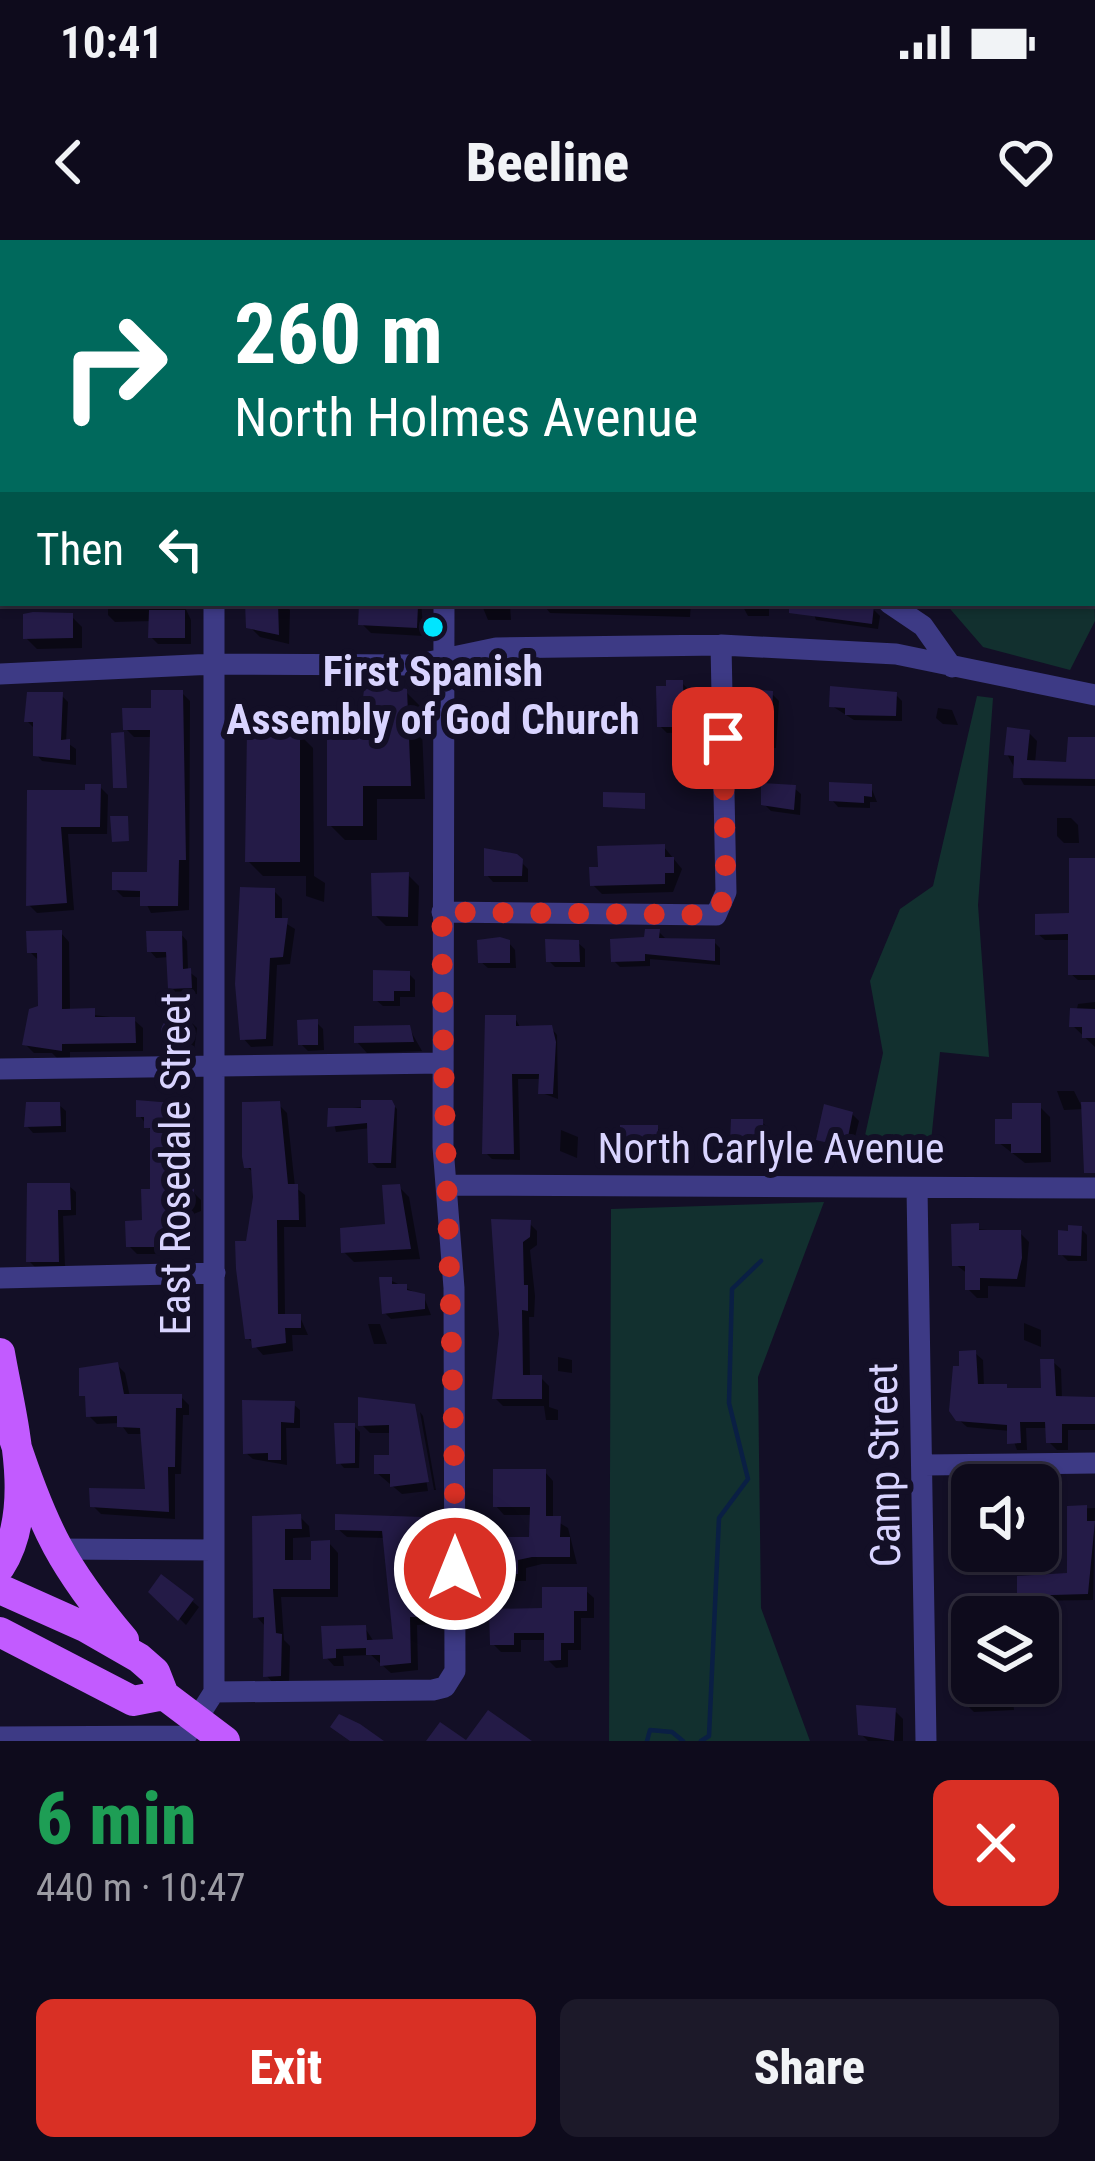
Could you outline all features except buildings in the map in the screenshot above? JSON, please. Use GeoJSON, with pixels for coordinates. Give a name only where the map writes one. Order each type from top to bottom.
{"type":"FeatureCollection","features":[{"type":"Feature","properties":{"kind":"main road"},"geometry":{"type":"LineString","coordinates":[[0,1352],[14,1439],[18,1522],[0,1567]]}},
{"type":"Feature","properties":{"kind":"main road"},"geometry":{"type":"LineString","coordinates":[[14,1439],[55,1550],[74,1582],[155,1672],[164,1695],[225,1741]]}},
{"type":"Feature","properties":{"kind":"main road"},"geometry":{"type":"LineString","coordinates":[[0,1589],[85,1627],[139,1658]]}},
{"type":"Feature","properties":{"kind":"main road"},"geometry":{"type":"LineString","coordinates":[[4,1631],[133,1701],[164,1695]]}},
{"type":"Feature","properties":{"kind":"street","name":"East Rosedale Street"},"geometry":{"type":"LineString","coordinates":[[214,606],[214,1692]]}},
{"type":"Feature","properties":{"kind":"street"},"geometry":{"type":"LineString","coordinates":[[0,1737],[186,1736],[214,1692],[426,1690],[449,1682],[456,1662],[454,1288],[443,1063],[444,606]]}},
{"type":"Feature","properties":{"kind":"street"},"geometry":{"type":"LineString","coordinates":[[893,606],[923,626],[952,667]]}},
{"type":"Feature","properties":{"kind":"street"},"geometry":{"type":"LineString","coordinates":[[0,674],[215,664],[415,665],[445,655],[496,648],[721,645],[880,652],[1095,695]]}},
{"type":"Feature","properties":{"kind":"street"},"geometry":{"type":"LineString","coordinates":[[442,912],[716,915],[726,892],[721,645]]}},
{"type":"Feature","properties":{"kind":"street"},"geometry":{"type":"LineString","coordinates":[[0,1070],[443,1063]]}},
{"type":"Feature","properties":{"kind":"street","name":"North Carlyle Avenue"},"geometry":{"type":"LineString","coordinates":[[446,1185],[1095,1188]]}},
{"type":"Feature","properties":{"kind":"street","name":"Camp Street"},"geometry":{"type":"LineString","coordinates":[[917,1188],[926,1741]]}},
{"type":"Feature","properties":{"kind":"street"},"geometry":{"type":"LineString","coordinates":[[0,1278],[215,1273]]}},
{"type":"Feature","properties":{"kind":"street"},"geometry":{"type":"LineString","coordinates":[[924,1465],[1095,1463]]}},
{"type":"Feature","properties":{"kind":"street"},"geometry":{"type":"LineString","coordinates":[[55,1550],[214,1550]]}},
{"type":"Feature","properties":{"kind":"green space"},"geometry":{"type":"Polygon","coordinates":[[[948,606],[1095,606],[1095,621],[1070,670],[983,647],[948,606]]]}},
{"type":"Feature","properties":{"kind":"green space"},"geometry":{"type":"Polygon","coordinates":[[[977,696],[993,698],[978,905],[989,1057],[940,1052],[929,1162],[859,1163],[883,1053],[870,981],[900,909],[933,886],[977,696]]]}},
{"type":"Feature","properties":{"kind":"green space"},"geometry":{"type":"Polygon","coordinates":[[[824,1202],[758,1377],[761,1608],[810,1741],[609,1741],[611,1209],[824,1202]]]}},
{"type":"Feature","properties":{"kind":"waterway"},"geometry":{"type":"LineString","coordinates":[[701,1741],[709,1736],[719,1518],[748,1479],[729,1403],[732,1289],[761,1261]]}},
{"type":"Feature","properties":{"kind":"waterway"},"geometry":{"type":"LineString","coordinates":[[647,1741],[650,1730],[672,1732],[683,1741]]}},
{"type":"Feature","properties":{"kind":"place","name":"First Spanish Assembly of God Church"},"geometry":{"type":"Point","coordinates":[433,627]}},
{"type":"Feature","properties":{"kind":"route"},"geometry":{"type":"LineString","coordinates":[[455,1569],[454,1288],[444,1163],[442,912],[716,915],[724,906],[726,892],[723,738]]}}]}
